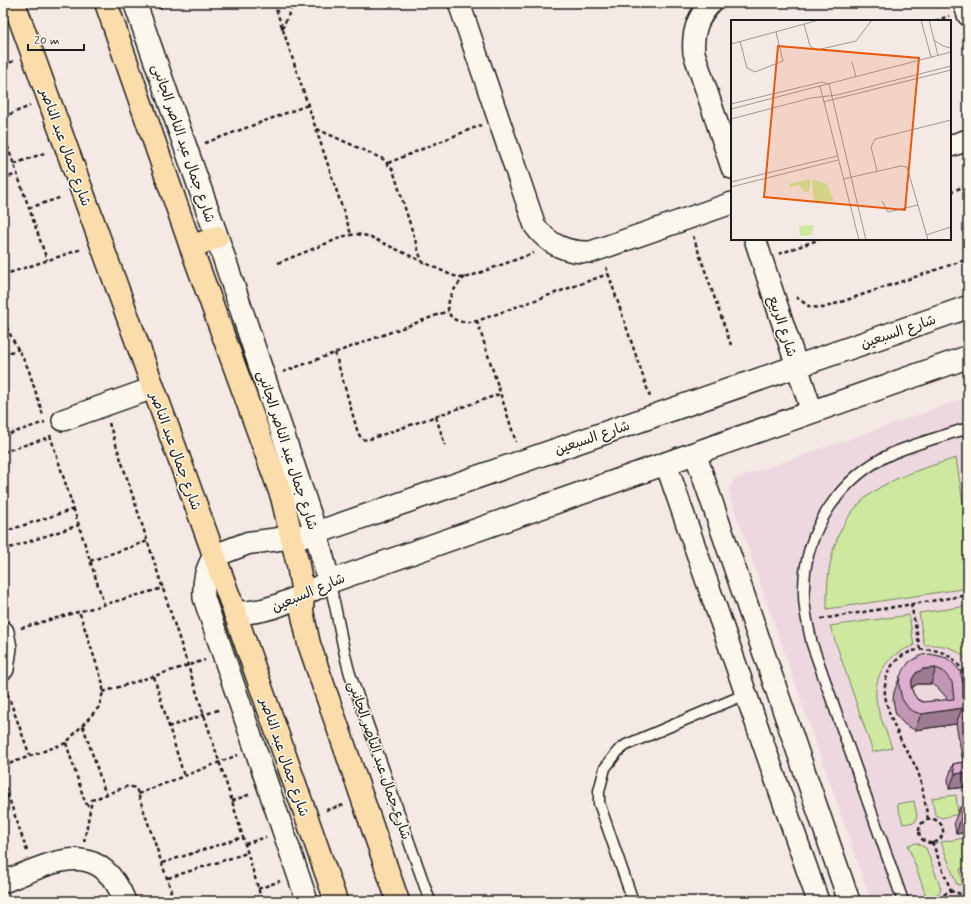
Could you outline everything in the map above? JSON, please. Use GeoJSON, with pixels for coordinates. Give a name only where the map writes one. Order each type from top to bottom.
{"type":"FeatureCollection","features":[{"type":"Feature","properties":{"kind":"main road","name":"شارع جمال عبد الناصر"},"geometry":{"type":"LineString","coordinates":[[14,3],[235,613],[336,901]]}},
{"type":"Feature","properties":{"kind":"main road"},"geometry":{"type":"LineString","coordinates":[[106,3],[282,497],[293,537],[303,594],[302,611],[309,644],[398,901]]}},
{"type":"Feature","properties":{"kind":"main road","name":"شارع جمال عبد الناصر الجانبى"},"geometry":{"type":"LineString","coordinates":[[135,3],[218,237],[316,532],[329,582]]}},
{"type":"Feature","properties":{"kind":"main road"},"geometry":{"type":"LineString","coordinates":[[192,247],[218,237]]}},
{"type":"Feature","properties":{"kind":"main road","name":"شارع السبعين"},"geometry":{"type":"LineString","coordinates":[[214,556],[248,542],[293,537],[316,532],[968,306]]}},
{"type":"Feature","properties":{"kind":"main road","name":"شارع السبعين"},"geometry":{"type":"LineString","coordinates":[[235,613],[250,613],[271,609],[291,602],[303,594],[329,582],[968,357]]}},
{"type":"Feature","properties":{"kind":"street"},"geometry":{"type":"LineString","coordinates":[[459,3],[535,226],[540,234],[555,245],[573,252],[591,252],[731,203]]}},
{"type":"Feature","properties":{"kind":"street"},"geometry":{"type":"LineString","coordinates":[[711,3],[696,24],[693,38],[694,52],[731,165]]}},
{"type":"Feature","properties":{"kind":"street"},"geometry":{"type":"LineString","coordinates":[[964,3],[968,16]]}},
{"type":"Feature","properties":{"kind":"street"},"geometry":{"type":"LineString","coordinates":[[951,146],[968,140]]}},
{"type":"Feature","properties":{"kind":"street","name":"شارع الربيع"},"geometry":{"type":"LineString","coordinates":[[755,240],[812,412]]}},
{"type":"Feature","properties":{"kind":"street"},"geometry":{"type":"LineString","coordinates":[[51,424],[154,388]]}},
{"type":"Feature","properties":{"kind":"street"},"geometry":{"type":"LineString","coordinates":[[695,453],[849,901]]}},
{"type":"Feature","properties":{"kind":"street"},"geometry":{"type":"LineString","coordinates":[[666,464],[818,901]]}},
{"type":"Feature","properties":{"kind":"street"},"geometry":{"type":"LineString","coordinates":[[214,556],[207,566],[204,598],[307,901]]}},
{"type":"Feature","properties":{"kind":"street"},"geometry":{"type":"LineString","coordinates":[[3,632],[6,648],[3,669]]}},
{"type":"Feature","properties":{"kind":"street"},"geometry":{"type":"LineString","coordinates":[[3,882],[64,859],[81,860],[94,863],[109,874],[120,889],[125,901]]}},
{"type":"Feature","properties":{"kind":"lane"},"geometry":{"type":"LineString","coordinates":[[903,901],[815,651],[806,621],[804,588],[807,559],[815,532],[825,514],[847,485],[868,467],[893,453],[968,428]]}},
{"type":"Feature","properties":{"kind":"lane","name":"شارع جمال عبد الناصر الجانبى"},"geometry":{"type":"LineString","coordinates":[[329,582],[335,599],[340,637],[350,674],[430,901]]}},
{"type":"Feature","properties":{"kind":"lane"},"geometry":{"type":"LineString","coordinates":[[633,901],[599,803],[600,785],[605,768],[618,751],[635,740],[746,694]]}},
{"type":"Feature","properties":{"kind":"path"},"geometry":{"type":"LineString","coordinates":[[274,3],[350,234]]}},
{"type":"Feature","properties":{"kind":"path"},"geometry":{"type":"LineString","coordinates":[[282,29],[294,3]]}},
{"type":"Feature","properties":{"kind":"path"},"geometry":{"type":"LineString","coordinates":[[3,117],[49,99]]}},
{"type":"Feature","properties":{"kind":"path"},"geometry":{"type":"LineString","coordinates":[[187,150],[308,105]]}},
{"type":"Feature","properties":{"kind":"path"},"geometry":{"type":"LineString","coordinates":[[388,163],[498,118]]}},
{"type":"Feature","properties":{"kind":"path"},"geometry":{"type":"LineString","coordinates":[[316,129],[377,156],[388,163],[393,170],[422,262]]}},
{"type":"Feature","properties":{"kind":"path"},"geometry":{"type":"LineString","coordinates":[[3,133],[47,260]]}},
{"type":"Feature","properties":{"kind":"path"},"geometry":{"type":"LineString","coordinates":[[14,164],[66,146]]}},
{"type":"Feature","properties":{"kind":"path"},"geometry":{"type":"LineString","coordinates":[[3,156],[10,153]]}},
{"type":"Feature","properties":{"kind":"path"},"geometry":{"type":"LineString","coordinates":[[3,179],[17,174]]}},
{"type":"Feature","properties":{"kind":"path"},"geometry":{"type":"LineString","coordinates":[[951,192],[968,185]]}},
{"type":"Feature","properties":{"kind":"path"},"geometry":{"type":"LineString","coordinates":[[29,208],[82,190]]}},
{"type":"Feature","properties":{"kind":"path"},"geometry":{"type":"LineString","coordinates":[[687,219],[731,346]]}},
{"type":"Feature","properties":{"kind":"path"},"geometry":{"type":"LineString","coordinates":[[278,263],[350,234],[368,236],[456,277],[465,277],[555,245]]}},
{"type":"Feature","properties":{"kind":"path"},"geometry":{"type":"LineString","coordinates":[[762,260],[817,240]]}},
{"type":"Feature","properties":{"kind":"path"},"geometry":{"type":"LineString","coordinates":[[3,275],[101,242]]}},
{"type":"Feature","properties":{"kind":"path"},"geometry":{"type":"LineString","coordinates":[[600,250],[656,415]]}},
{"type":"Feature","properties":{"kind":"path"},"geometry":{"type":"LineString","coordinates":[[792,294],[810,307],[823,308],[968,259]]}},
{"type":"Feature","properties":{"kind":"path"},"geometry":{"type":"LineString","coordinates":[[465,277],[450,297],[448,311],[454,320],[466,322],[477,321],[608,274]]}},
{"type":"Feature","properties":{"kind":"path"},"geometry":{"type":"LineString","coordinates":[[265,379],[448,311]]}},
{"type":"Feature","properties":{"kind":"path"},"geometry":{"type":"LineString","coordinates":[[3,321],[28,368],[51,424],[50,437],[104,604]]}},
{"type":"Feature","properties":{"kind":"path"},"geometry":{"type":"LineString","coordinates":[[477,321],[522,461]]}},
{"type":"Feature","properties":{"kind":"path"},"geometry":{"type":"LineString","coordinates":[[3,355],[19,349]]}},
{"type":"Feature","properties":{"kind":"path"},"geometry":{"type":"LineString","coordinates":[[335,353],[358,433],[362,439],[372,439],[500,394]]}},
{"type":"Feature","properties":{"kind":"path"},"geometry":{"type":"LineString","coordinates":[[104,406],[220,762],[262,901]]}},
{"type":"Feature","properties":{"kind":"path"},"geometry":{"type":"LineString","coordinates":[[436,417],[445,445]]}},
{"type":"Feature","properties":{"kind":"path"},"geometry":{"type":"LineString","coordinates":[[3,436],[51,424]]}},
{"type":"Feature","properties":{"kind":"path"},"geometry":{"type":"LineString","coordinates":[[3,452],[50,437]]}},
{"type":"Feature","properties":{"kind":"path"},"geometry":{"type":"LineString","coordinates":[[3,532],[74,509]]}},
{"type":"Feature","properties":{"kind":"path"},"geometry":{"type":"LineString","coordinates":[[3,550],[79,525]]}},
{"type":"Feature","properties":{"kind":"path"},"geometry":{"type":"LineString","coordinates":[[90,561],[148,541]]}},
{"type":"Feature","properties":{"kind":"path"},"geometry":{"type":"LineString","coordinates":[[3,632],[163,588]]}},
{"type":"Feature","properties":{"kind":"path"},"geometry":{"type":"LineString","coordinates":[[806,621],[968,595]]}},
{"type":"Feature","properties":{"kind":"path"},"geometry":{"type":"LineString","coordinates":[[911,604],[920,649]]}},
{"type":"Feature","properties":{"kind":"path"},"geometry":{"type":"LineString","coordinates":[[3,766],[66,743],[99,707],[103,692],[103,684],[79,612]]}},
{"type":"Feature","properties":{"kind":"path"},"geometry":{"type":"LineString","coordinates":[[928,819],[918,772],[906,750],[888,706],[884,689],[888,671],[894,663],[906,654],[920,649],[937,651],[945,655],[959,667],[964,674],[965,680],[968,680]]}},
{"type":"Feature","properties":{"kind":"path"},"geometry":{"type":"LineString","coordinates":[[103,692],[154,677],[222,654]]}},
{"type":"Feature","properties":{"kind":"path"},"geometry":{"type":"LineString","coordinates":[[154,677],[184,776]]}},
{"type":"Feature","properties":{"kind":"path"},"geometry":{"type":"LineString","coordinates":[[3,680],[30,756]]}},
{"type":"Feature","properties":{"kind":"path"},"geometry":{"type":"LineString","coordinates":[[168,727],[239,703]]}},
{"type":"Feature","properties":{"kind":"path"},"geometry":{"type":"LineString","coordinates":[[83,726],[106,795]]}},
{"type":"Feature","properties":{"kind":"path"},"geometry":{"type":"LineString","coordinates":[[66,743],[85,802],[90,808]]}},
{"type":"Feature","properties":{"kind":"path"},"geometry":{"type":"LineString","coordinates":[[138,794],[255,749]]}},
{"type":"Feature","properties":{"kind":"path"},"geometry":{"type":"LineString","coordinates":[[3,781],[34,870]]}},
{"type":"Feature","properties":{"kind":"path"},"geometry":{"type":"LineString","coordinates":[[81,860],[92,800],[131,786],[136,788],[168,878],[171,894],[168,898],[162,901]]}},
{"type":"Feature","properties":{"kind":"path"},"geometry":{"type":"LineString","coordinates":[[3,800],[9,798]]}},
{"type":"Feature","properties":{"kind":"path"},"geometry":{"type":"LineString","coordinates":[[306,816],[362,799]]}},
{"type":"Feature","properties":{"kind":"path"},"geometry":{"type":"LineString","coordinates":[[928,819],[934,819],[938,822],[942,831],[939,840],[932,842],[924,841],[919,833],[921,824],[928,819]]}},
{"type":"Feature","properties":{"kind":"path"},"geometry":{"type":"LineString","coordinates":[[162,863],[243,837]]}},
{"type":"Feature","properties":{"kind":"path"},"geometry":{"type":"LineString","coordinates":[[932,842],[950,892]]}},
{"type":"Feature","properties":{"kind":"path"},"geometry":{"type":"LineString","coordinates":[[168,878],[247,853]]}},
{"type":"Feature","properties":{"kind":"path"},"geometry":{"type":"LineString","coordinates":[[940,901],[946,893],[950,892],[960,894],[963,901]]}},
{"type":"Feature","properties":{"kind":"shaded area"},"geometry":{"type":"Polygon","coordinates":[[[968,397],[968,901],[871,901],[728,491],[735,479],[968,397]]]}},
{"type":"Feature","properties":{"kind":"green space"},"geometry":{"type":"Polygon","coordinates":[[[956,458],[968,533],[968,588],[827,609],[829,570],[833,552],[847,519],[858,505],[872,492],[898,478],[956,458]]]}},
{"type":"Feature","properties":{"kind":"green space"},"geometry":{"type":"Polygon","coordinates":[[[968,606],[968,661],[959,652],[948,647],[924,645],[919,613],[968,606]]]}},
{"type":"Feature","properties":{"kind":"green space"},"geometry":{"type":"Polygon","coordinates":[[[909,615],[914,646],[905,649],[891,658],[881,672],[876,689],[876,698],[879,711],[892,748],[873,752],[830,626],[909,615]]]}},
{"type":"Feature","properties":{"kind":"green space"},"geometry":{"type":"Polygon","coordinates":[[[956,795],[958,814],[942,818],[935,815],[932,798],[956,795]]]}},
{"type":"Feature","properties":{"kind":"green space"},"geometry":{"type":"Polygon","coordinates":[[[914,801],[917,816],[915,822],[903,824],[897,804],[914,801]]]}},
{"type":"Feature","properties":{"kind":"green space"},"geometry":{"type":"Polygon","coordinates":[[[965,838],[968,868],[960,869],[962,884],[957,885],[941,842],[965,838]]]}},
{"type":"Feature","properties":{"kind":"green space"},"geometry":{"type":"Polygon","coordinates":[[[917,843],[926,848],[941,889],[937,895],[926,896],[908,845],[917,843]]]}},
{"type":"Feature","properties":{"kind":"building"},"geometry":{"type":"Polygon","coordinates":[[[930,654],[947,658],[960,671],[965,690],[968,690],[968,745],[962,708],[921,714],[909,709],[902,699],[899,685],[900,676],[909,662],[922,655],[930,654]],[[936,668],[923,669],[916,673],[912,679],[911,686],[917,699],[923,702],[954,699],[952,682],[943,671],[936,668]]]}},
{"type":"Feature","properties":{"kind":"building"},"geometry":{"type":"Polygon","coordinates":[[[968,761],[968,772],[955,774],[953,764],[968,761]]]}},
{"type":"Feature","properties":{"kind":"building"},"geometry":{"type":"Polygon","coordinates":[[[968,805],[968,817],[961,818],[960,807],[968,805]]]}}]}
